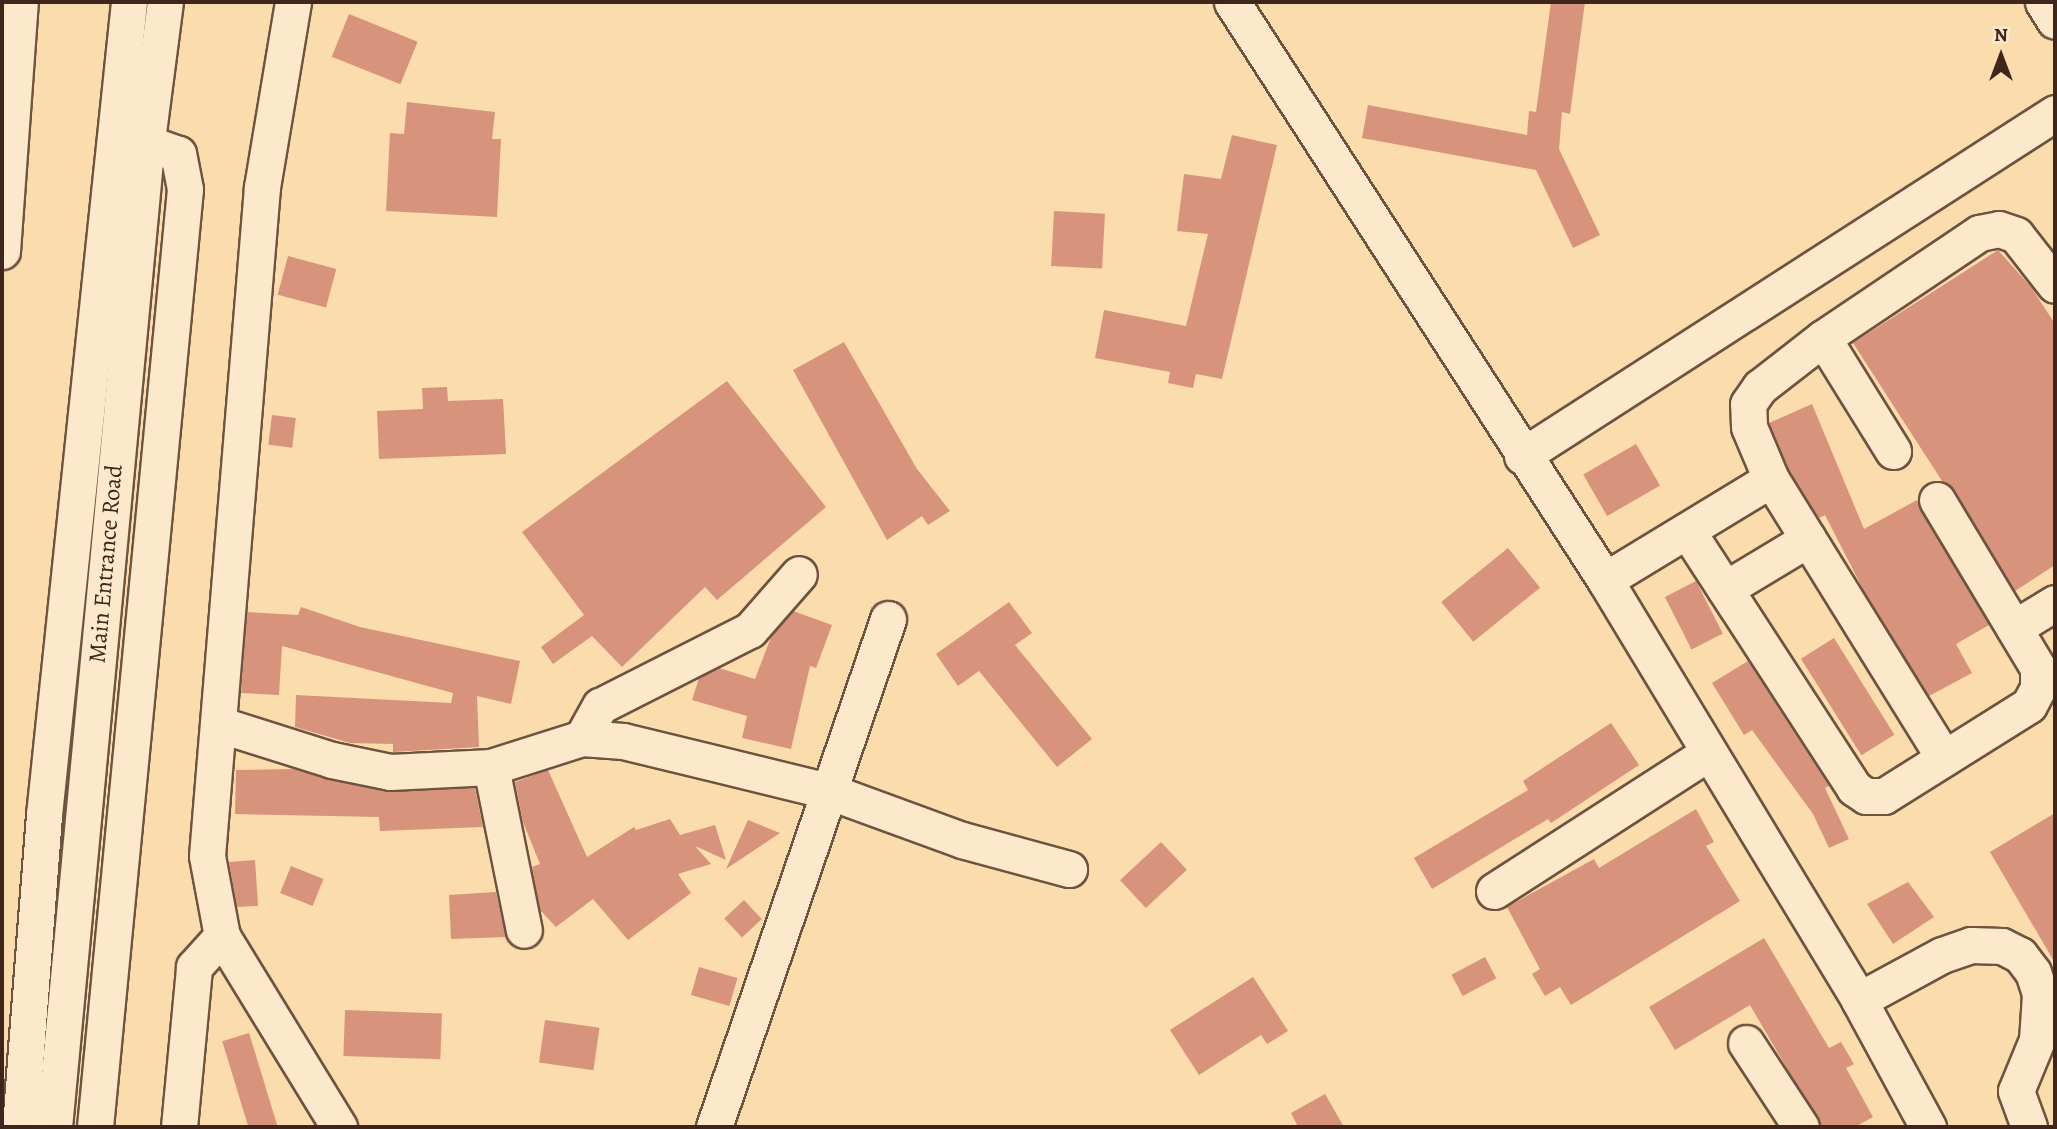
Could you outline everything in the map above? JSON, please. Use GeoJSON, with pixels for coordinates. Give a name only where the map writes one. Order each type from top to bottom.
{"type":"FeatureCollection","features":[{"type":"Feature","properties":{"kind":"street"},"geometry":{"type":"LineString","coordinates":[[2,251],[20,2]]}},
{"type":"Feature","properties":{"kind":"street"},"geometry":{"type":"LineString","coordinates":[[20,1127],[44,815],[132,137],[129,2]]}},
{"type":"Feature","properties":{"kind":"street","name":"Main Entrance Road"},"geometry":{"type":"LineString","coordinates":[[54,1127],[132,137],[165,2]]}},
{"type":"Feature","properties":{"kind":"street"},"geometry":{"type":"LineString","coordinates":[[293,2],[262,187],[207,856],[222,936],[340,1127]]}},
{"type":"Feature","properties":{"kind":"street"},"geometry":{"type":"LineString","coordinates":[[1233,2],[1522,456],[1605,580],[1859,1000],[1928,1127]]}},
{"type":"Feature","properties":{"kind":"street"},"geometry":{"type":"LineString","coordinates":[[2043,2],[2055,21]]}},
{"type":"Feature","properties":{"kind":"street"},"geometry":{"type":"LineString","coordinates":[[1522,456],[2055,113]]}},
{"type":"Feature","properties":{"kind":"street"},"geometry":{"type":"LineString","coordinates":[[96,1127],[185,190],[178,154],[132,137]]}},
{"type":"Feature","properties":{"kind":"street"},"geometry":{"type":"LineString","coordinates":[[1944,758],[1771,480],[1749,427],[1748,404],[1760,387],[1823,338],[1979,233],[1998,229],[2016,235],[2055,285]]}},
{"type":"Feature","properties":{"kind":"street"},"geometry":{"type":"LineString","coordinates":[[1823,338],[1893,451]]}},
{"type":"Feature","properties":{"kind":"street"},"geometry":{"type":"LineString","coordinates":[[1605,580],[1771,480]]}},
{"type":"Feature","properties":{"kind":"street"},"geometry":{"type":"LineString","coordinates":[[1688,532],[1854,788],[1866,796],[1884,796],[2029,705],[2038,688],[2038,668],[1937,500]]}},
{"type":"Feature","properties":{"kind":"street"},"geometry":{"type":"LineString","coordinates":[[1725,589],[1808,540]]}},
{"type":"Feature","properties":{"kind":"street"},"geometry":{"type":"LineString","coordinates":[[582,738],[600,706],[751,630],[799,574]]}},
{"type":"Feature","properties":{"kind":"street"},"geometry":{"type":"LineString","coordinates":[[2014,628],[2055,603]]}},
{"type":"Feature","properties":{"kind":"street"},"geometry":{"type":"LineString","coordinates":[[714,1127],[888,619]]}},
{"type":"Feature","properties":{"kind":"street"},"geometry":{"type":"LineString","coordinates":[[218,724],[332,760],[390,772],[491,767],[582,738],[623,741],[828,792],[962,840],[1069,869]]}},
{"type":"Feature","properties":{"kind":"street"},"geometry":{"type":"LineString","coordinates":[[1494,891],[1708,753]]}},
{"type":"Feature","properties":{"kind":"street"},"geometry":{"type":"LineString","coordinates":[[491,767],[524,930]]}},
{"type":"Feature","properties":{"kind":"street"},"geometry":{"type":"LineString","coordinates":[[179,1127],[194,967],[222,936]]}},
{"type":"Feature","properties":{"kind":"street"},"geometry":{"type":"LineString","coordinates":[[1859,1000],[1942,955],[1971,945],[2002,946],[2020,955],[2048,993],[2038,1040],[2016,1091],[2029,1127]]}},
{"type":"Feature","properties":{"kind":"street"},"geometry":{"type":"LineString","coordinates":[[1746,1043],[1801,1127]]}},
{"type":"Feature","properties":{"kind":"building"},"geometry":{"type":"Polygon","coordinates":[[[1551,2],[1585,2],[1570,114],[1562,112],[1559,149],[1600,235],[1573,248],[1536,170],[1362,138],[1368,105],[1527,135],[1529,111],[1536,112],[1551,2]]]}},
{"type":"Feature","properties":{"kind":"building"},"geometry":{"type":"Polygon","coordinates":[[[349,14],[418,42],[400,84],[332,57],[349,14]]]}},
{"type":"Feature","properties":{"kind":"building"},"geometry":{"type":"Polygon","coordinates":[[[407,102],[495,112],[492,139],[501,139],[497,217],[386,211],[390,133],[404,134],[407,102]]]}},
{"type":"Feature","properties":{"kind":"building"},"geometry":{"type":"Polygon","coordinates":[[[1232,135],[1277,145],[1222,379],[1196,374],[1193,388],[1168,383],[1170,372],[1095,358],[1104,310],[1186,326],[1208,234],[1177,231],[1184,174],[1221,179],[1232,135]]]}},
{"type":"Feature","properties":{"kind":"building"},"geometry":{"type":"Polygon","coordinates":[[[1054,211],[1105,214],[1102,269],[1051,266],[1054,211]]]}},
{"type":"Feature","properties":{"kind":"building"},"geometry":{"type":"Polygon","coordinates":[[[1998,250],[2031,287],[2055,324],[2055,565],[2015,591],[1954,490],[1942,481],[1853,343],[1998,250]]]}},
{"type":"Feature","properties":{"kind":"building"},"geometry":{"type":"Polygon","coordinates":[[[288,256],[336,269],[326,308],[278,295],[288,256]]]}},
{"type":"Feature","properties":{"kind":"building"},"geometry":{"type":"Polygon","coordinates":[[[844,342],[917,469],[950,511],[928,525],[922,516],[887,540],[793,370],[844,342]]]}},
{"type":"Feature","properties":{"kind":"building"},"geometry":{"type":"Polygon","coordinates":[[[727,381],[826,507],[717,600],[705,587],[622,667],[592,636],[553,664],[541,647],[584,615],[522,532],[727,381]]]}},
{"type":"Feature","properties":{"kind":"building"},"geometry":{"type":"Polygon","coordinates":[[[447,387],[448,401],[503,399],[506,454],[379,459],[377,411],[423,409],[422,388],[447,387]]]}},
{"type":"Feature","properties":{"kind":"building"},"geometry":{"type":"Polygon","coordinates":[[[1812,404],[1864,529],[1917,500],[1989,625],[1956,644],[1972,673],[1929,696],[1865,593],[1825,515],[1819,518],[1789,470],[1769,423],[1812,404]]]}},
{"type":"Feature","properties":{"kind":"building"},"geometry":{"type":"Polygon","coordinates":[[[272,415],[296,418],[292,448],[268,445],[272,415]]]}},
{"type":"Feature","properties":{"kind":"building"},"geometry":{"type":"Polygon","coordinates":[[[1636,444],[1660,486],[1607,516],[1583,474],[1636,444]]]}},
{"type":"Feature","properties":{"kind":"building"},"geometry":{"type":"Polygon","coordinates":[[[1508,548],[1540,588],[1473,642],[1441,602],[1508,548]]]}},
{"type":"Feature","properties":{"kind":"building"},"geometry":{"type":"Polygon","coordinates":[[[1696,581],[1723,634],[1692,649],[1665,597],[1696,581]]]}},
{"type":"Feature","properties":{"kind":"building"},"geometry":{"type":"Polygon","coordinates":[[[1009,602],[1032,633],[1015,645],[1092,739],[1057,767],[979,671],[958,686],[936,654],[1009,602]]]}},
{"type":"Feature","properties":{"kind":"building"},"geometry":{"type":"Polygon","coordinates":[[[301,607],[360,627],[520,661],[511,704],[477,696],[479,747],[393,752],[393,744],[350,743],[295,727],[296,695],[451,703],[453,693],[282,646],[279,695],[241,693],[247,612],[298,615],[301,607]]]}},
{"type":"Feature","properties":{"kind":"building"},"geometry":{"type":"Polygon","coordinates":[[[793,611],[832,625],[816,668],[810,666],[791,749],[742,738],[747,716],[692,700],[699,678],[719,668],[755,679],[771,637],[793,611]]]}},
{"type":"Feature","properties":{"kind":"building"},"geometry":{"type":"Polygon","coordinates":[[[1834,638],[1894,735],[1861,755],[1801,659],[1834,638]]]}},
{"type":"Feature","properties":{"kind":"building"},"geometry":{"type":"Polygon","coordinates":[[[1748,661],[1829,786],[1825,788],[1849,839],[1829,848],[1813,814],[1752,730],[1744,735],[1712,683],[1748,661]]]}},
{"type":"Feature","properties":{"kind":"building"},"geometry":{"type":"Polygon","coordinates":[[[1611,723],[1639,765],[1551,823],[1548,819],[1432,889],[1414,858],[1528,790],[1523,781],[1611,723]]]}},
{"type":"Feature","properties":{"kind":"building"},"geometry":{"type":"Polygon","coordinates":[[[293,769],[386,792],[475,788],[483,827],[380,831],[379,817],[235,814],[236,770],[293,769]]]}},
{"type":"Feature","properties":{"kind":"building"},"geometry":{"type":"Polygon","coordinates":[[[548,770],[587,857],[634,827],[636,830],[670,819],[680,835],[715,825],[726,860],[695,846],[711,864],[678,874],[691,893],[628,940],[593,899],[556,927],[540,910],[532,867],[540,864],[523,822],[515,782],[548,770]]]}},
{"type":"Feature","properties":{"kind":"building"},"geometry":{"type":"Polygon","coordinates":[[[1696,809],[1714,842],[1706,846],[1740,901],[1571,1005],[1560,987],[1545,996],[1532,974],[1540,969],[1507,907],[1594,859],[1599,868],[1696,809]]]}},
{"type":"Feature","properties":{"kind":"building"},"geometry":{"type":"Polygon","coordinates":[[[2055,813],[2055,963],[1990,852],[2055,813]]]}},
{"type":"Feature","properties":{"kind":"building"},"geometry":{"type":"Polygon","coordinates":[[[748,820],[780,833],[726,869],[748,820]]]}},
{"type":"Feature","properties":{"kind":"building"},"geometry":{"type":"Polygon","coordinates":[[[1161,842],[1187,870],[1146,908],[1120,880],[1161,842]]]}},
{"type":"Feature","properties":{"kind":"building"},"geometry":{"type":"Polygon","coordinates":[[[255,860],[258,906],[237,907],[229,862],[255,860]]]}},
{"type":"Feature","properties":{"kind":"building"},"geometry":{"type":"Polygon","coordinates":[[[291,866],[323,879],[313,906],[280,893],[291,866]]]}},
{"type":"Feature","properties":{"kind":"building"},"geometry":{"type":"Polygon","coordinates":[[[1908,882],[1934,917],[1893,944],[1867,904],[1908,882]]]}},
{"type":"Feature","properties":{"kind":"building"},"geometry":{"type":"Polygon","coordinates":[[[496,892],[506,937],[451,939],[449,895],[496,892]]]}},
{"type":"Feature","properties":{"kind":"building"},"geometry":{"type":"Polygon","coordinates":[[[744,900],[762,919],[742,937],[724,918],[744,900]]]}},
{"type":"Feature","properties":{"kind":"building"},"geometry":{"type":"Polygon","coordinates":[[[1764,938],[1829,1048],[1841,1042],[1854,1064],[1846,1068],[1873,1117],[1855,1127],[1821,1127],[1750,1005],[1675,1050],[1649,1007],[1764,938]]]}},
{"type":"Feature","properties":{"kind":"building"},"geometry":{"type":"Polygon","coordinates":[[[1485,957],[1496,978],[1463,996],[1451,975],[1485,957]]]}},
{"type":"Feature","properties":{"kind":"building"},"geometry":{"type":"Polygon","coordinates":[[[699,967],[737,978],[729,1006],[691,995],[699,967]]]}},
{"type":"Feature","properties":{"kind":"building"},"geometry":{"type":"Polygon","coordinates":[[[1253,977],[1288,1031],[1267,1044],[1261,1035],[1199,1075],[1170,1030],[1253,977]]]}},
{"type":"Feature","properties":{"kind":"building"},"geometry":{"type":"Polygon","coordinates":[[[345,1010],[442,1013],[440,1059],[343,1056],[345,1010]]]}},
{"type":"Feature","properties":{"kind":"building"},"geometry":{"type":"Polygon","coordinates":[[[545,1020],[599,1028],[593,1070],[539,1063],[545,1020]]]}},
{"type":"Feature","properties":{"kind":"building"},"geometry":{"type":"Polygon","coordinates":[[[249,1033],[278,1127],[248,1127],[222,1041],[249,1033]]]}},
{"type":"Feature","properties":{"kind":"building"},"geometry":{"type":"Polygon","coordinates":[[[1325,1094],[1344,1127],[1298,1127],[1291,1113],[1325,1094]]]}}]}
